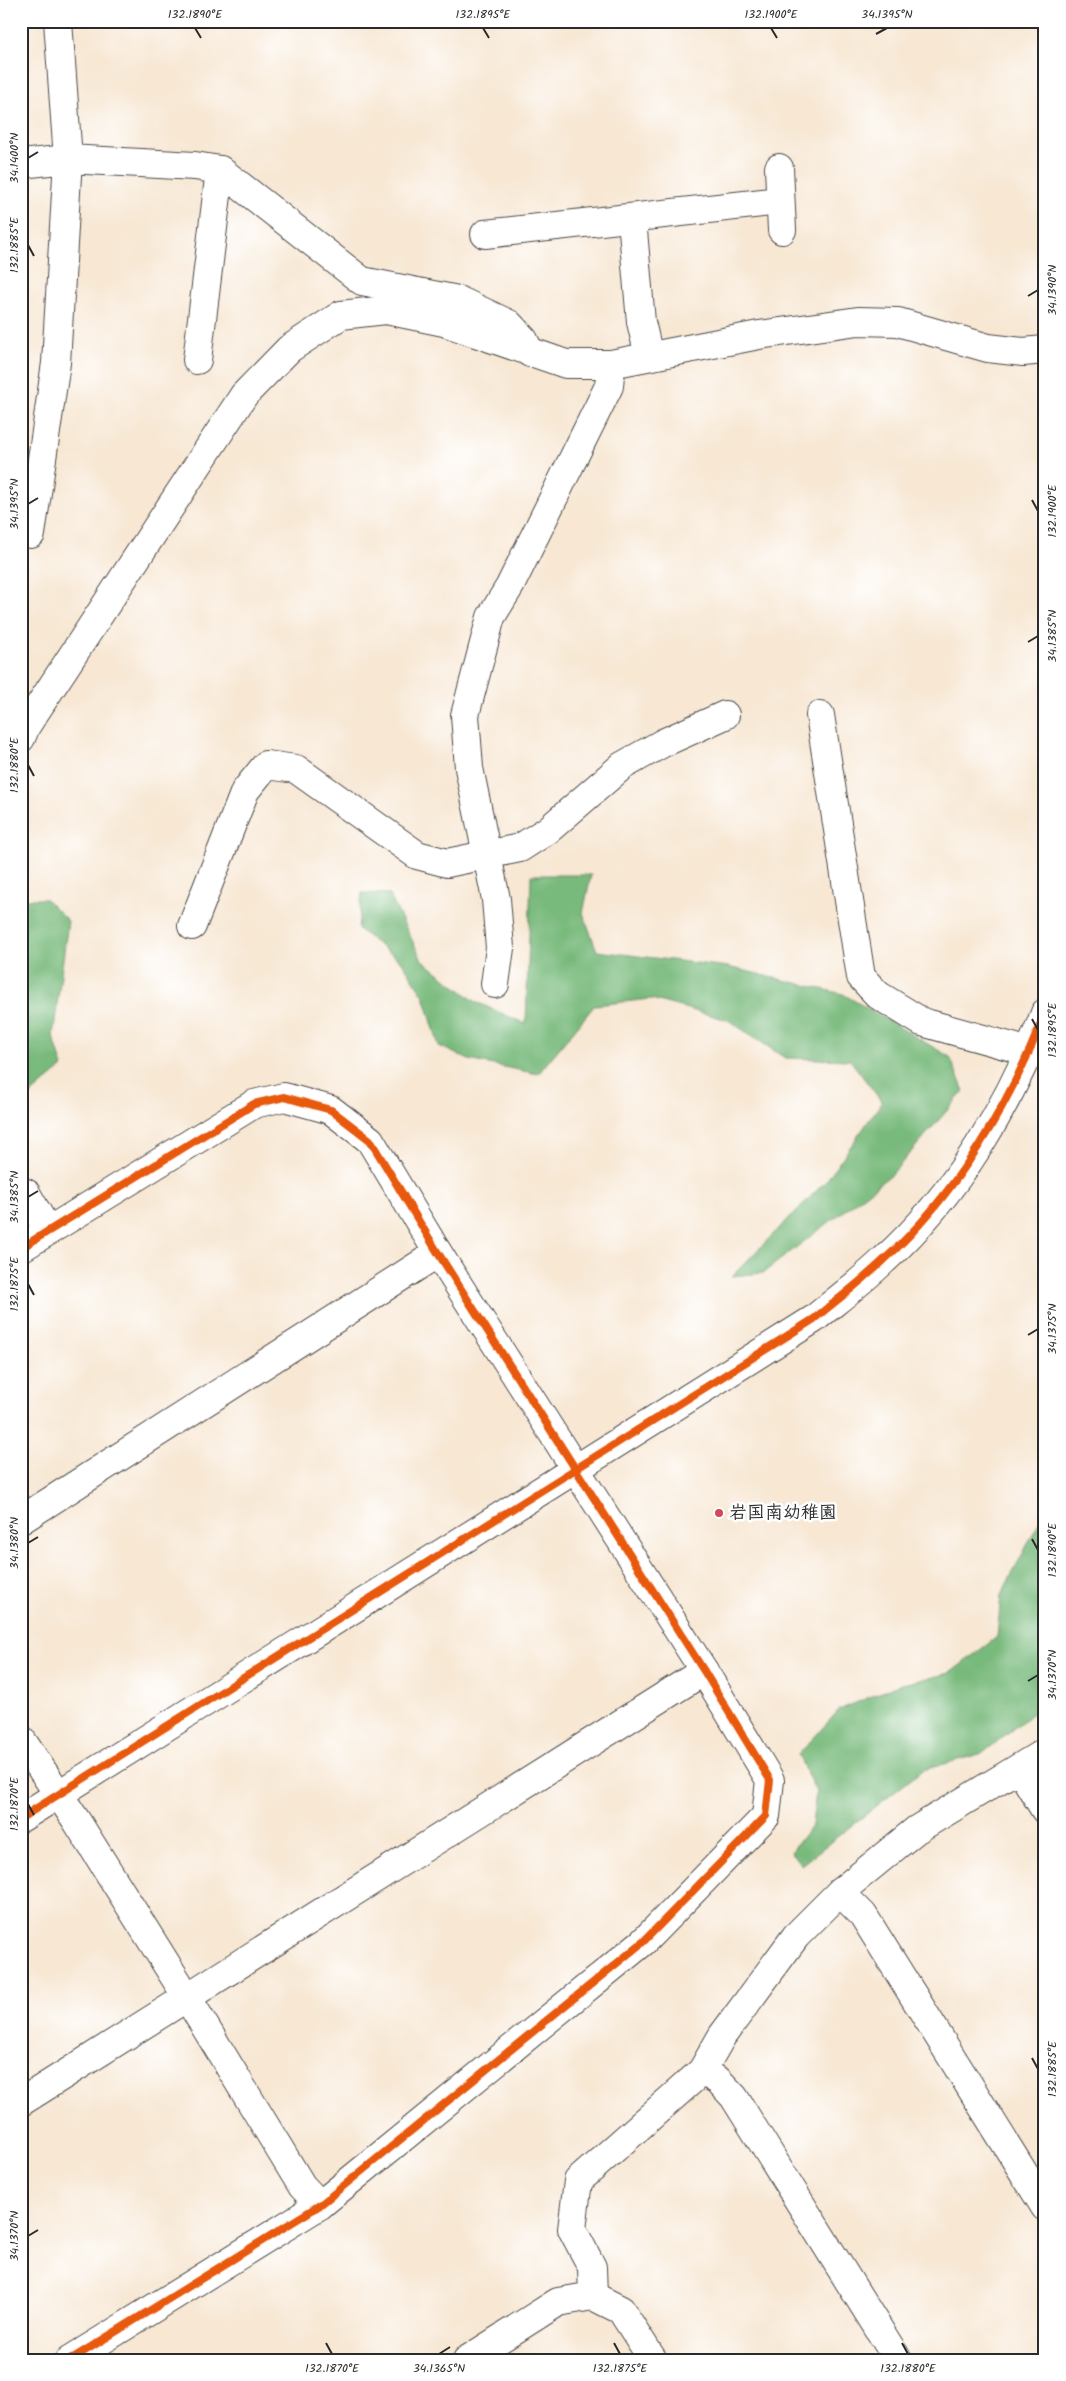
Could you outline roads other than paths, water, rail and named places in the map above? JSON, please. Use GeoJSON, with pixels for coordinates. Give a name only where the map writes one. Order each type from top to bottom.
{"type":"FeatureCollection","features":[{"type":"Feature","properties":{"kind":"street"},"geometry":{"type":"LineString","coordinates":[[31,534],[56,363],[68,159],[58,21]]}},
{"type":"Feature","properties":{"kind":"street"},"geometry":{"type":"LineString","coordinates":[[21,164],[68,159],[195,166],[220,170],[362,281],[458,300],[509,324],[524,340],[530,353]]}},
{"type":"Feature","properties":{"kind":"street"},"geometry":{"type":"LineString","coordinates":[[779,168],[782,230]]}},
{"type":"Feature","properties":{"kind":"street"},"geometry":{"type":"LineString","coordinates":[[197,360],[220,170]]}},
{"type":"Feature","properties":{"kind":"street"},"geometry":{"type":"LineString","coordinates":[[485,234],[780,201]]}},
{"type":"Feature","properties":{"kind":"street"},"geometry":{"type":"LineString","coordinates":[[632,219],[641,322],[649,356]]}},
{"type":"Feature","properties":{"kind":"street"},"geometry":{"type":"LineString","coordinates":[[21,738],[26,726],[244,395],[289,349],[341,315],[386,310],[444,322],[566,364],[611,364],[759,335],[858,321],[898,322],[988,348],[1023,352],[1045,350]]}},
{"type":"Feature","properties":{"kind":"street"},"geometry":{"type":"LineString","coordinates":[[496,984],[500,948],[496,899],[469,768],[465,715],[491,616],[510,586],[609,386],[611,364]]}},
{"type":"Feature","properties":{"kind":"street"},"geometry":{"type":"LineString","coordinates":[[192,926],[245,791],[266,766],[296,769],[417,855],[448,863],[520,848],[548,830],[622,766],[663,743],[725,715]]}},
{"type":"Feature","properties":{"kind":"street"},"geometry":{"type":"LineString","coordinates":[[820,715],[861,977],[878,995],[922,1022],[1030,1052]]}},
{"type":"Feature","properties":{"kind":"street"},"geometry":{"type":"LineString","coordinates":[[21,1818],[575,1467],[814,1319],[885,1260],[940,1201],[990,1127],[1030,1052],[1045,1013]]}},
{"type":"Feature","properties":{"kind":"street"},"geometry":{"type":"LineString","coordinates":[[21,1248],[254,1104],[284,1097],[331,1110],[370,1140],[438,1253],[704,1671],[770,1780],[766,1816],[643,1942],[320,2205],[70,2360]]}},
{"type":"Feature","properties":{"kind":"street"},"geometry":{"type":"LineString","coordinates":[[21,1191],[26,1193],[48,1231]]}},
{"type":"Feature","properties":{"kind":"street"},"geometry":{"type":"LineString","coordinates":[[21,1520],[438,1253]]}},
{"type":"Feature","properties":{"kind":"street"},"geometry":{"type":"LineString","coordinates":[[21,2102],[704,1671]]}},
{"type":"Feature","properties":{"kind":"street"},"geometry":{"type":"LineString","coordinates":[[21,1739],[57,1795],[76,1820],[302,2186],[320,2205]]}},
{"type":"Feature","properties":{"kind":"street"},"geometry":{"type":"LineString","coordinates":[[592,2296],[592,2267],[572,2229],[578,2180],[675,2097],[702,2071],[722,2036],[796,1936],[840,1892],[916,1830],[1045,1752]]}},
{"type":"Feature","properties":{"kind":"street"},"geometry":{"type":"LineString","coordinates":[[1019,1768],[1045,1810]]}},
{"type":"Feature","properties":{"kind":"street"},"geometry":{"type":"LineString","coordinates":[[840,1892],[863,1915],[1045,2207]]}},
{"type":"Feature","properties":{"kind":"street"},"geometry":{"type":"LineString","coordinates":[[702,2071],[718,2081],[734,2097],[898,2360]]}},
{"type":"Feature","properties":{"kind":"street"},"geometry":{"type":"LineString","coordinates":[[467,2360],[558,2302],[592,2296],[621,2310],[653,2360]]}},
{"type":"Feature","properties":{"kind":"place","name":"岩国南幼稚園"},"geometry":{"type":"Point","coordinates":[719,1513]}}]}
